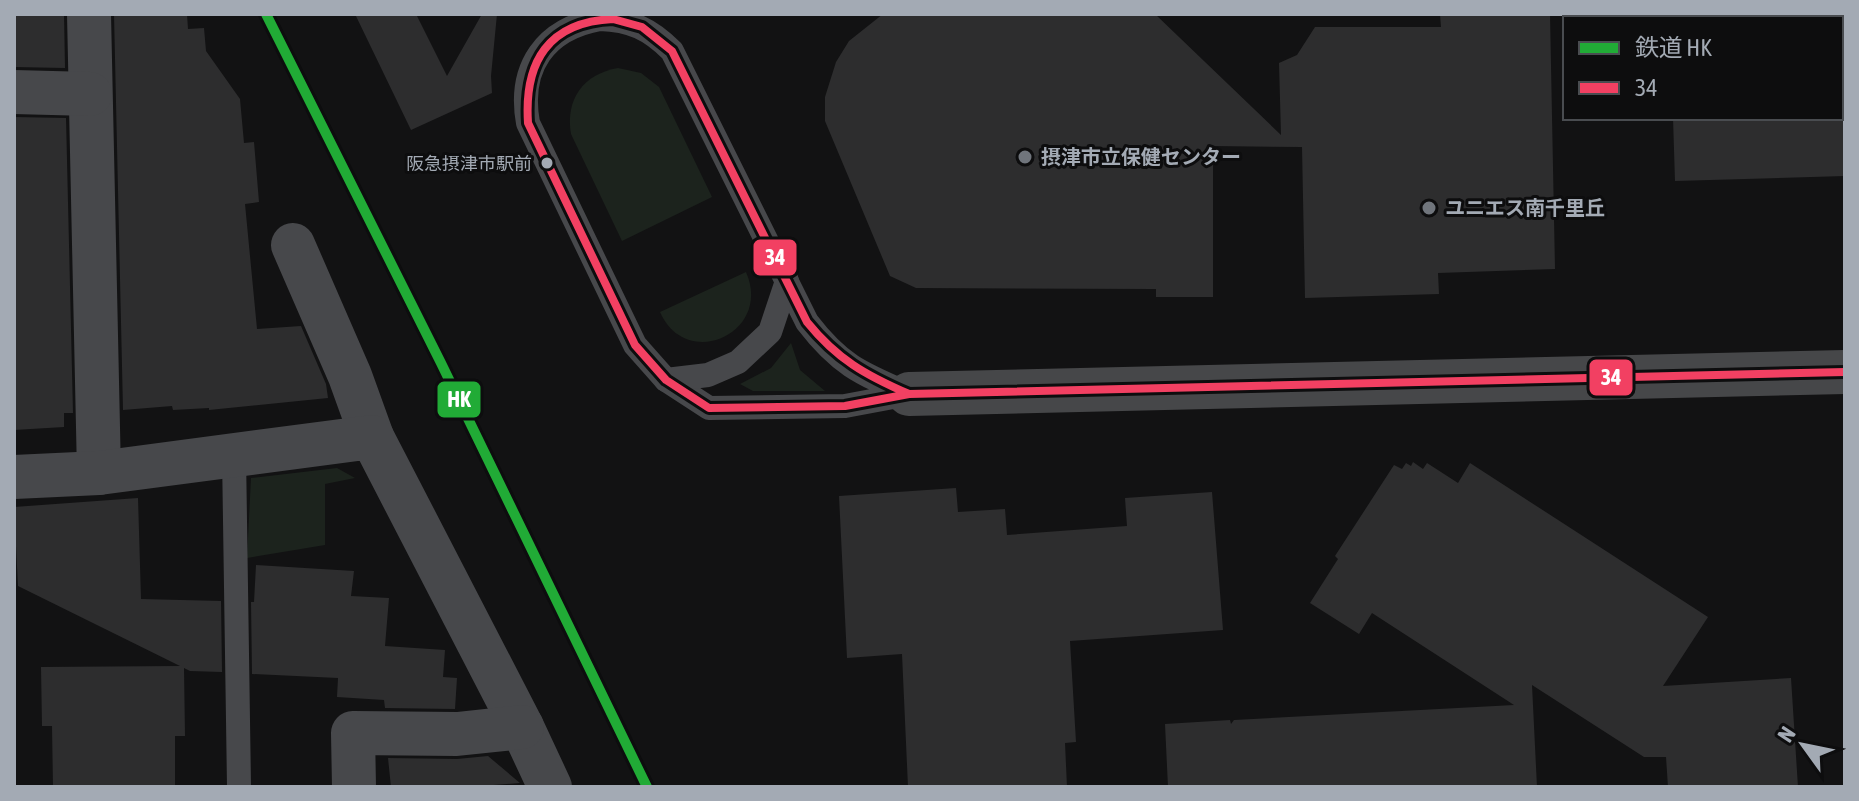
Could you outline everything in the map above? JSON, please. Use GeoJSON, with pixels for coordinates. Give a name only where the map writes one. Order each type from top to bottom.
{"type":"FeatureCollection","features":[{"type":"Feature","properties":{"kind":"street"},"geometry":{"type":"LineString","coordinates":[[89,14],[99,473]]}},
{"type":"Feature","properties":{"kind":"street"},"geometry":{"type":"LineString","coordinates":[[14,92],[90,94]]}},
{"type":"Feature","properties":{"kind":"street"},"geometry":{"type":"LineString","coordinates":[[293,245],[350,376],[372,437],[550,787]]}},
{"type":"Feature","properties":{"kind":"street"},"geometry":{"type":"LineString","coordinates":[[909,394],[1845,372]]}},
{"type":"Feature","properties":{"kind":"street"},"geometry":{"type":"LineString","coordinates":[[14,477],[99,473],[372,437]]}},
{"type":"Feature","properties":{"kind":"street"},"geometry":{"type":"LineString","coordinates":[[354,787],[353,733],[457,734],[522,727]]}},
{"type":"Feature","properties":{"kind":"lane"},"geometry":{"type":"LineString","coordinates":[[600,19],[621,20],[640,26],[658,37],[672,51],[807,322],[826,348],[857,372],[909,394],[845,406],[709,408],[666,380],[635,345],[528,123],[524,102],[527,81],[534,62],[546,46],[562,32],[580,23],[600,19]]}},
{"type":"Feature","properties":{"kind":"lane"},"geometry":{"type":"LineString","coordinates":[[666,380],[708,375],[738,362],[770,332],[787,281]]}},
{"type":"Feature","properties":{"kind":"lane"},"geometry":{"type":"LineString","coordinates":[[234,454],[239,787]]}},
{"type":"Feature","properties":{"kind":"shaded area"},"geometry":{"type":"Polygon","coordinates":[[[618,68],[641,73],[659,87],[712,197],[622,241],[571,134],[570,122],[579,90],[595,76],[618,68]]]}},
{"type":"Feature","properties":{"kind":"shaded area"},"geometry":{"type":"Polygon","coordinates":[[[746,272],[751,294],[748,312],[738,327],[723,337],[706,342],[688,340],[672,330],[660,312],[746,272]]]}},
{"type":"Feature","properties":{"kind":"shaded area"},"geometry":{"type":"Polygon","coordinates":[[[791,343],[800,370],[825,391],[753,391],[740,384],[771,368],[791,343]]]}},
{"type":"Feature","properties":{"kind":"shaded area"},"geometry":{"type":"Polygon","coordinates":[[[337,468],[355,478],[325,484],[325,545],[247,558],[251,478],[337,468]]]}},
{"type":"Feature","properties":{"kind":"building"},"geometry":{"type":"Polygon","coordinates":[[[14,14],[64,14],[65,68],[14,67],[14,14]]]}},
{"type":"Feature","properties":{"kind":"building"},"geometry":{"type":"Polygon","coordinates":[[[114,14],[187,14],[188,29],[204,28],[206,51],[240,99],[244,143],[254,142],[259,202],[245,204],[257,329],[301,326],[326,384],[328,398],[209,410],[173,410],[172,406],[123,410],[114,14]]]}},
{"type":"Feature","properties":{"kind":"building"},"geometry":{"type":"Polygon","coordinates":[[[355,14],[416,14],[447,76],[482,14],[497,14],[492,93],[411,130],[355,14]]]}},
{"type":"Feature","properties":{"kind":"building"},"geometry":{"type":"Polygon","coordinates":[[[883,14],[1155,14],[1281,135],[1279,63],[1297,55],[1315,27],[1441,27],[1440,14],[1550,14],[1555,269],[1438,273],[1439,294],[1305,298],[1302,147],[1213,146],[1213,297],[1156,297],[1156,289],[916,288],[890,276],[825,121],[825,97],[836,62],[849,41],[883,14]]]}},
{"type":"Feature","properties":{"kind":"building"},"geometry":{"type":"Polygon","coordinates":[[[14,117],[66,118],[73,413],[64,413],[64,427],[14,430],[14,117]]]}},
{"type":"Feature","properties":{"kind":"building"},"geometry":{"type":"Polygon","coordinates":[[[1845,118],[1845,176],[1675,181],[1673,120],[1845,118]]]}},
{"type":"Feature","properties":{"kind":"building"},"geometry":{"type":"Polygon","coordinates":[[[1413,462],[1423,469],[1427,463],[1458,483],[1470,463],[1708,617],[1663,686],[1791,678],[1798,787],[1668,787],[1666,757],[1644,757],[1532,685],[1537,787],[1168,787],[1165,724],[1230,720],[1231,724],[1234,720],[1514,705],[1372,613],[1359,634],[1310,603],[1338,559],[1335,556],[1394,465],[1402,469],[1406,463],[1411,466],[1413,462]]]}},
{"type":"Feature","properties":{"kind":"building"},"geometry":{"type":"Polygon","coordinates":[[[956,488],[958,512],[1005,509],[1007,535],[1127,526],[1125,498],[1212,492],[1223,630],[1070,641],[1076,742],[1065,743],[1067,787],[908,787],[902,654],[847,658],[839,496],[956,488]]]}},
{"type":"Feature","properties":{"kind":"building"},"geometry":{"type":"Polygon","coordinates":[[[138,498],[141,599],[221,601],[222,672],[184,668],[185,736],[175,736],[175,787],[53,787],[52,726],[42,726],[41,667],[180,666],[18,586],[14,507],[138,498]]]}},
{"type":"Feature","properties":{"kind":"building"},"geometry":{"type":"Polygon","coordinates":[[[256,565],[354,571],[351,596],[389,598],[385,646],[445,650],[443,677],[457,678],[455,709],[385,708],[384,700],[337,697],[338,678],[252,674],[251,602],[254,602],[256,565]]]}},
{"type":"Feature","properties":{"kind":"building"},"geometry":{"type":"Polygon","coordinates":[[[488,756],[520,783],[391,787],[388,758],[488,756]]]}},
{"type":"Feature","properties":{"kind":"rail line","name":"HK"},"geometry":{"type":"LineString","coordinates":[[266,14],[441,363],[647,787]]}},
{"type":"Feature","properties":{"kind":"transit line","name":"34"},"geometry":{"type":"LineString","coordinates":[[613,19],[642,27],[672,51],[807,322],[829,346],[853,365],[909,394],[845,406],[709,408],[666,380],[635,345],[528,123],[530,81],[545,49],[556,37],[572,28],[613,19]]}},
{"type":"Feature","properties":{"kind":"transit line","name":"34"},"geometry":{"type":"LineString","coordinates":[[909,394],[1845,372]]}},
{"type":"Feature","properties":{"kind":"place","name":"摂津市立保健センター"},"geometry":{"type":"Point","coordinates":[1025,157]}},
{"type":"Feature","properties":{"kind":"place","name":"阪急摂津市駅前"},"geometry":{"type":"Point","coordinates":[547,163]}},
{"type":"Feature","properties":{"kind":"place","name":"ユニエス南千里丘"},"geometry":{"type":"Point","coordinates":[1429,208]}}]}
